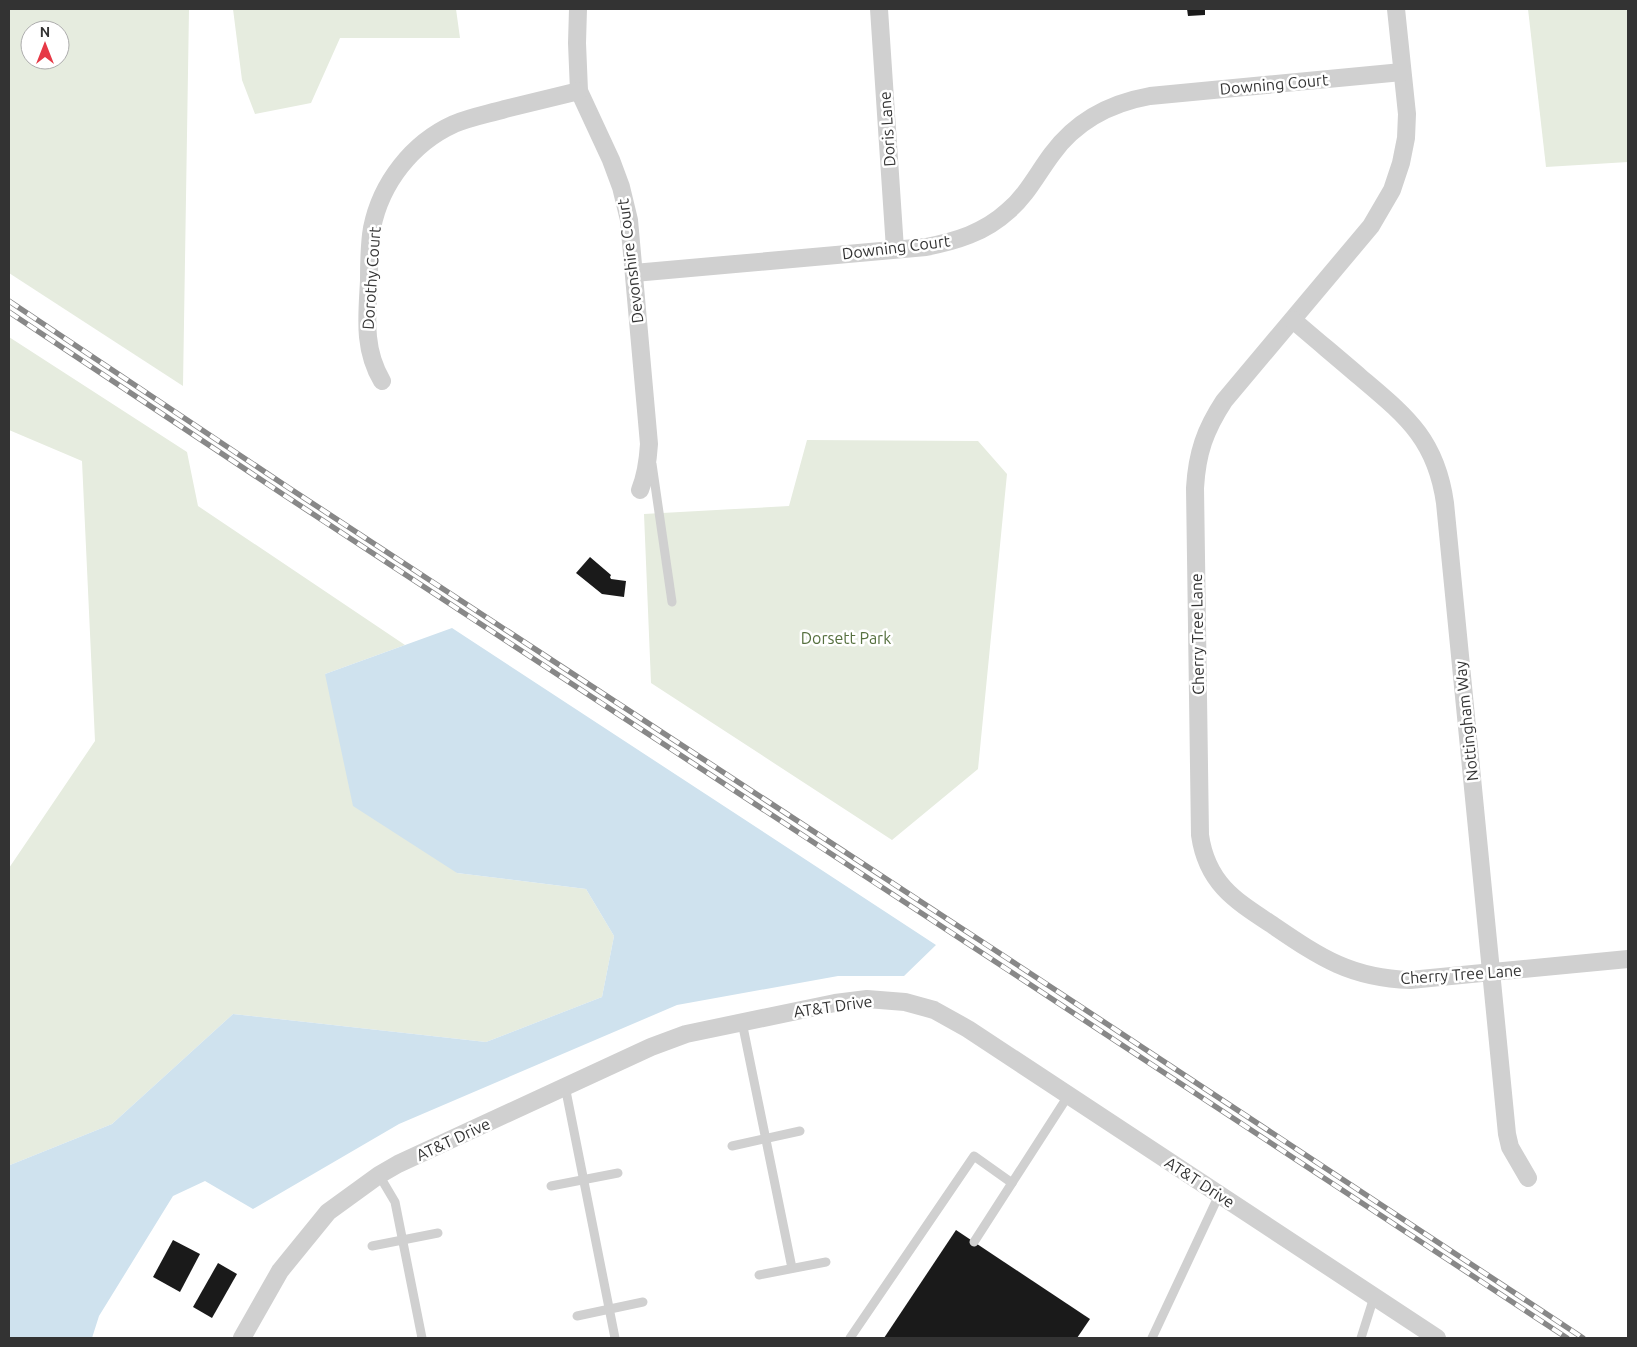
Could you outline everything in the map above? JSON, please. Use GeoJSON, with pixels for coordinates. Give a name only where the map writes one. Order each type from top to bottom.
{"type":"FeatureCollection","features":[{"type":"Feature","properties":{"kind":"street","name":"Devonshire Court"},"geometry":{"type":"LineString","coordinates":[[578,9],[579,91],[612,160],[629,220],[649,444],[648,460],[640,490]]}},
{"type":"Feature","properties":{"kind":"street","name":"Doris Lane"},"geometry":{"type":"LineString","coordinates":[[879,9],[895,249]]}},
{"type":"Feature","properties":{"kind":"street","name":"Cherry Tree Lane"},"geometry":{"type":"LineString","coordinates":[[1396,9],[1407,114],[1406,138],[1401,163],[1392,190],[1371,226],[1224,401],[1206,432],[1200,449],[1196,470],[1200,835],[1205,858],[1218,882],[1238,902],[1313,953],[1345,968],[1375,977],[1410,980],[1628,959]]}},
{"type":"Feature","properties":{"kind":"street","name":"Downing Court"},"geometry":{"type":"LineString","coordinates":[[634,273],[948,243],[973,234],[993,223],[1022,198],[1051,155],[1068,136],[1095,115],[1123,102],[1150,96],[1402,72]]}},
{"type":"Feature","properties":{"kind":"street","name":"Dorothy Court"},"geometry":{"type":"LineString","coordinates":[[382,381],[372,361],[368,341],[370,254],[372,228],[378,206],[395,173],[421,145],[454,124],[579,91]]}},
{"type":"Feature","properties":{"kind":"street","name":"Nottingham Way"},"geometry":{"type":"LineString","coordinates":[[1293,320],[1407,418],[1425,442],[1439,473],[1445,503],[1507,1134],[1510,1147],[1528,1178]]}},
{"type":"Feature","properties":{"kind":"street","name":"AT&T Drive"},"geometry":{"type":"LineString","coordinates":[[242,1338],[280,1271],[328,1212],[379,1175],[398,1164],[660,1043],[686,1034],[742,1022],[867,999],[905,1002],[934,1010],[968,1029],[1437,1338]]}},
{"type":"Feature","properties":{"kind":"lane"},"geometry":{"type":"LineString","coordinates":[[649,444],[672,602]]}},
{"type":"Feature","properties":{"kind":"lane"},"geometry":{"type":"LineString","coordinates":[[742,1022],[792,1268]]}},
{"type":"Feature","properties":{"kind":"lane"},"geometry":{"type":"LineString","coordinates":[[565,1086],[615,1338]]}},
{"type":"Feature","properties":{"kind":"lane"},"geometry":{"type":"LineString","coordinates":[[974,1242],[1068,1096]]}},
{"type":"Feature","properties":{"kind":"lane"},"geometry":{"type":"LineString","coordinates":[[732,1146],[800,1131]]}},
{"type":"Feature","properties":{"kind":"lane"},"geometry":{"type":"LineString","coordinates":[[850,1338],[974,1156],[1012,1183]]}},
{"type":"Feature","properties":{"kind":"lane"},"geometry":{"type":"LineString","coordinates":[[551,1186],[618,1173]]}},
{"type":"Feature","properties":{"kind":"lane"},"geometry":{"type":"LineString","coordinates":[[379,1175],[395,1202],[422,1338]]}},
{"type":"Feature","properties":{"kind":"lane"},"geometry":{"type":"LineString","coordinates":[[1152,1338],[1219,1195]]}},
{"type":"Feature","properties":{"kind":"lane"},"geometry":{"type":"LineString","coordinates":[[372,1246],[438,1233]]}},
{"type":"Feature","properties":{"kind":"lane"},"geometry":{"type":"LineString","coordinates":[[759,1275],[826,1262]]}},
{"type":"Feature","properties":{"kind":"lane"},"geometry":{"type":"LineString","coordinates":[[1361,1338],[1374,1297]]}},
{"type":"Feature","properties":{"kind":"lane"},"geometry":{"type":"LineString","coordinates":[[577,1316],[643,1302]]}},
{"type":"Feature","properties":{"kind":"green space"},"geometry":{"type":"Polygon","coordinates":[[[9,9],[189,9],[183,386],[9,273],[9,9]]]}},
{"type":"Feature","properties":{"kind":"green space"},"geometry":{"type":"Polygon","coordinates":[[[233,9],[456,9],[460,38],[340,38],[311,103],[255,114],[242,80],[233,9]]]}},
{"type":"Feature","properties":{"kind":"green space"},"geometry":{"type":"Polygon","coordinates":[[[1528,9],[1628,9],[1628,162],[1546,167],[1528,9]]]}},
{"type":"Feature","properties":{"kind":"green space"},"geometry":{"type":"Polygon","coordinates":[[[9,337],[187,452],[198,506],[405,645],[325,674],[457,873],[586,889],[614,936],[602,997],[486,1042],[233,1014],[112,1124],[10,1165],[9,1169],[9,868],[95,741],[82,461],[9,430],[9,337]]]}},
{"type":"Feature","properties":{"kind":"green space","name":"Dorsett Park"},"geometry":{"type":"Polygon","coordinates":[[[807,440],[978,441],[1007,474],[978,769],[892,840],[651,683],[644,514],[789,506],[807,440]]]}},
{"type":"Feature","properties":{"kind":"water"},"geometry":{"type":"Polygon","coordinates":[[[452,628],[936,945],[904,976],[838,976],[677,1005],[399,1124],[253,1209],[205,1181],[173,1196],[99,1316],[92,1338],[9,1338],[10,1165],[112,1124],[233,1014],[486,1042],[602,997],[614,936],[586,889],[457,873],[353,806],[325,674],[452,628]]]}},
{"type":"Feature","properties":{"kind":"building"},"geometry":{"type":"Polygon","coordinates":[[[1187,9],[1205,9],[1205,15],[1188,16],[1187,9]]]}},
{"type":"Feature","properties":{"kind":"building"},"geometry":{"type":"Polygon","coordinates":[[[590,557],[611,575],[611,579],[626,581],[624,597],[602,594],[576,573],[590,557]]]}},
{"type":"Feature","properties":{"kind":"building"},"geometry":{"type":"Polygon","coordinates":[[[956,1230],[1090,1319],[1077,1338],[884,1338],[956,1230]]]}},
{"type":"Feature","properties":{"kind":"building"},"geometry":{"type":"Polygon","coordinates":[[[173,1240],[200,1254],[180,1292],[153,1277],[173,1240]]]}},
{"type":"Feature","properties":{"kind":"building"},"geometry":{"type":"Polygon","coordinates":[[[218,1263],[237,1274],[212,1318],[193,1307],[218,1263]]]}},
{"type":"Feature","properties":{"kind":"railway"},"geometry":{"type":"LineString","coordinates":[[9,301],[289,488],[1583,1338]]}},
{"type":"Feature","properties":{"kind":"railway"},"geometry":{"type":"LineString","coordinates":[[9,312],[284,495],[1567,1338]]}}]}
